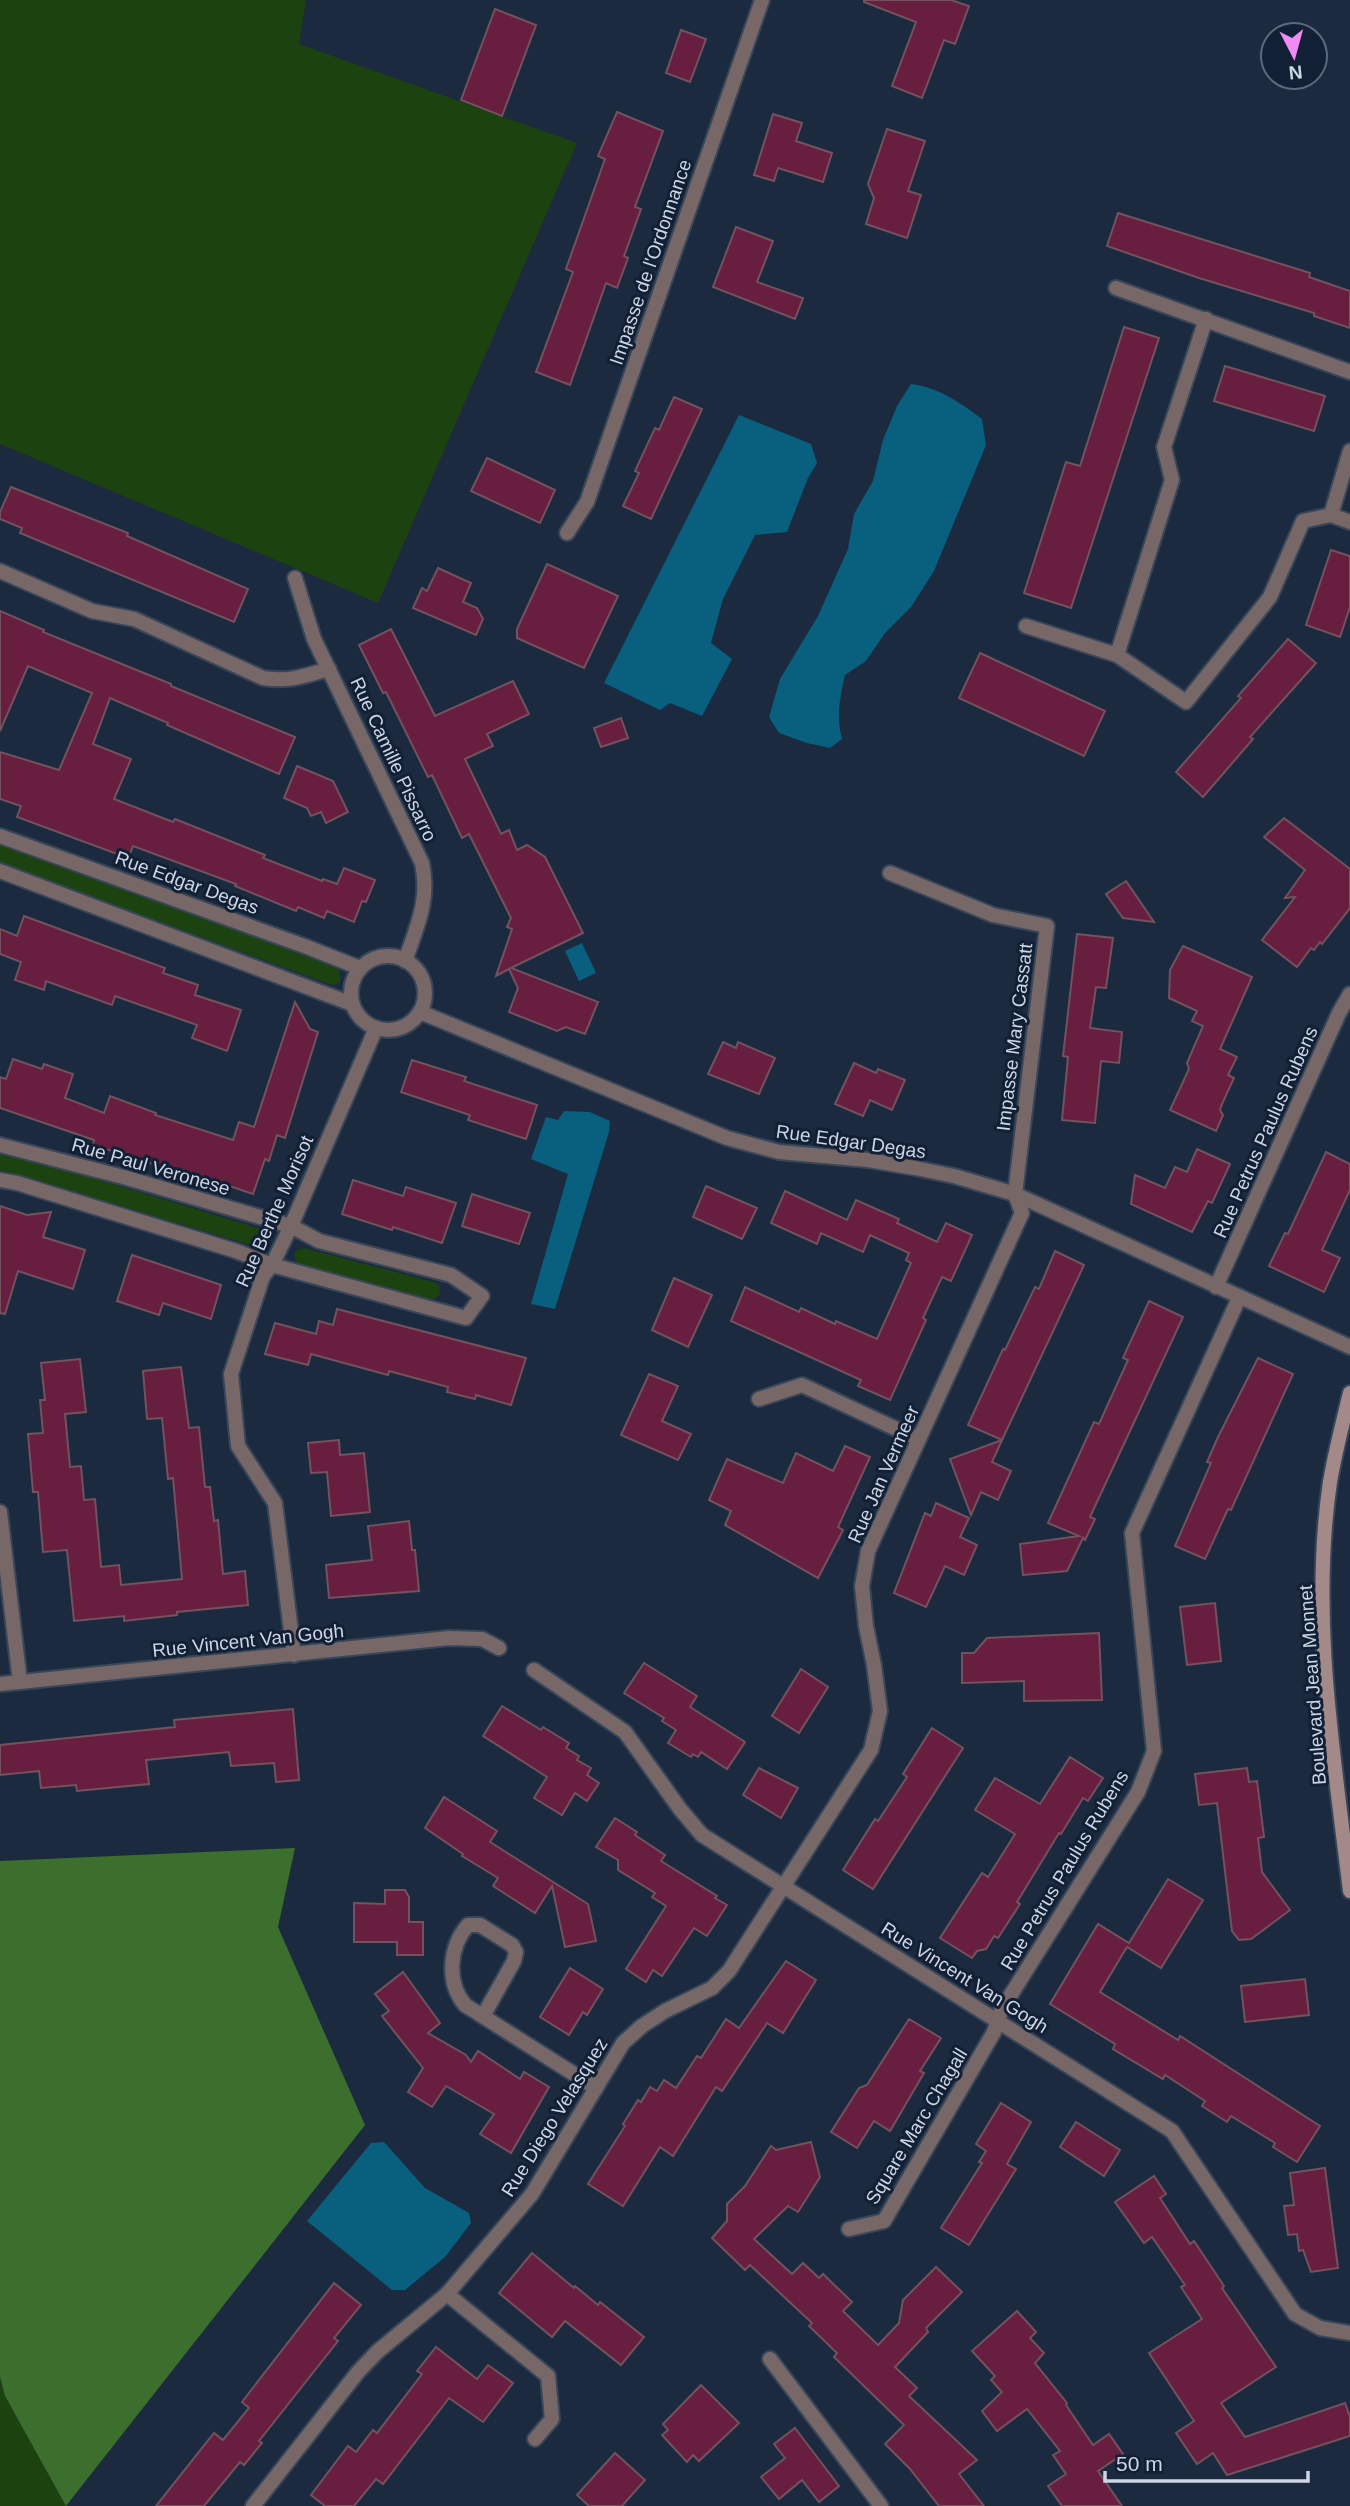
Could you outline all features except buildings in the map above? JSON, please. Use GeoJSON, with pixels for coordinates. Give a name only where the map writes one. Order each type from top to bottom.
{"type":"FeatureCollection","features":[{"type":"Feature","properties":{"kind":"main road","name":"Boulevard Jean Monnet"},"geometry":{"type":"LineString","coordinates":[[1350,1393],[1330,1482],[1324,1565],[1325,1640],[1350,1891]]}},
{"type":"Feature","properties":{"kind":"street","name":"Impasse de l'Ordonnance"},"geometry":{"type":"LineString","coordinates":[[567,533],[587,502],[762,0]]}},
{"type":"Feature","properties":{"kind":"street"},"geometry":{"type":"LineString","coordinates":[[1116,288],[1350,372]]}},
{"type":"Feature","properties":{"kind":"street"},"geometry":{"type":"LineString","coordinates":[[1117,655],[1172,480],[1164,447],[1206,319]]}},
{"type":"Feature","properties":{"kind":"street"},"geometry":{"type":"LineString","coordinates":[[1331,515],[1350,451]]}},
{"type":"Feature","properties":{"kind":"street"},"geometry":{"type":"LineString","coordinates":[[1026,626],[1117,655],[1186,702],[1270,597],[1303,522],[1331,515],[1350,522]]}},
{"type":"Feature","properties":{"kind":"street"},"geometry":{"type":"LineString","coordinates":[[0,571],[92,611],[134,619],[263,678],[283,681],[329,669]]}},
{"type":"Feature","properties":{"kind":"street","name":"Rue Camille Pissarro"},"geometry":{"type":"LineString","coordinates":[[295,578],[314,639],[422,863],[426,883],[425,901],[405,961]]}},
{"type":"Feature","properties":{"kind":"street","name":"Rue Edgar Degas"},"geometry":{"type":"LineString","coordinates":[[0,836],[268,932],[360,968]]}},
{"type":"Feature","properties":{"kind":"street"},"geometry":{"type":"LineString","coordinates":[[0,871],[352,1004]]}},
{"type":"Feature","properties":{"kind":"street","name":"Impasse Mary Cassatt"},"geometry":{"type":"LineString","coordinates":[[890,873],[993,915],[1047,926],[1015,1194]]}},
{"type":"Feature","properties":{"kind":"street"},"geometry":{"type":"LineString","coordinates":[[383,957],[405,961],[422,977],[425,989],[420,1012],[403,1027],[391,1030],[367,1024],[352,1004],[351,992],[360,968],[370,960],[383,957]]}},
{"type":"Feature","properties":{"kind":"street","name":"Rue Petrus Paulus Rubens"},"geometry":{"type":"LineString","coordinates":[[1216,1287],[1350,993]]}},
{"type":"Feature","properties":{"kind":"street","name":"Rue Edgar Degas"},"geometry":{"type":"LineString","coordinates":[[420,1012],[727,1138],[779,1152],[868,1160],[915,1168],[1015,1194],[1350,1347]]}},
{"type":"Feature","properties":{"kind":"street","name":"Rue Berthe Morisot"},"geometry":{"type":"LineString","coordinates":[[294,1654],[275,1503],[238,1446],[230,1374],[263,1276],[272,1265],[291,1226],[376,1028]]}},
{"type":"Feature","properties":{"kind":"street","name":"Rue Paul Veronese"},"geometry":{"type":"LineString","coordinates":[[0,1145],[127,1178],[291,1226],[319,1241],[451,1275],[482,1296],[466,1318],[272,1265]]}},
{"type":"Feature","properties":{"kind":"street"},"geometry":{"type":"LineString","coordinates":[[0,1180],[236,1251],[272,1265]]}},
{"type":"Feature","properties":{"kind":"street","name":"Rue Jan Vermeer"},"geometry":{"type":"LineString","coordinates":[[784,1887],[871,1750],[880,1711],[862,1586],[868,1551],[1021,1213],[1015,1194]]}},
{"type":"Feature","properties":{"kind":"street","name":"Rue Petrus Paulus Rubens"},"geometry":{"type":"LineString","coordinates":[[999,2021],[1002,2009],[1138,1792],[1154,1751],[1132,1533],[1239,1298]]}},
{"type":"Feature","properties":{"kind":"street"},"geometry":{"type":"LineString","coordinates":[[759,1399],[802,1385],[918,1439]]}},
{"type":"Feature","properties":{"kind":"street"},"geometry":{"type":"LineString","coordinates":[[0,1512],[20,1682]]}},
{"type":"Feature","properties":{"kind":"street","name":"Rue Vincent Van Gogh"},"geometry":{"type":"LineString","coordinates":[[0,1684],[449,1638],[482,1639],[499,1648]]}},
{"type":"Feature","properties":{"kind":"street","name":"Rue Vincent Van Gogh"},"geometry":{"type":"LineString","coordinates":[[534,1670],[625,1732],[702,1835],[1172,2131],[1295,2314],[1320,2328],[1350,2333]]}},
{"type":"Feature","properties":{"kind":"street","name":"Rue Diego Velasquez"},"geometry":{"type":"LineString","coordinates":[[253,2506],[358,2372],[377,2352],[447,2294],[532,2194],[623,2043],[665,2011],[712,1988],[729,1971],[784,1887]]}},
{"type":"Feature","properties":{"kind":"street"},"geometry":{"type":"LineString","coordinates":[[483,2016],[514,1961],[516,1952],[512,1945],[480,1925],[468,1925],[462,1932],[453,1955],[453,1982],[457,1995],[465,2005],[596,2088]]}},
{"type":"Feature","properties":{"kind":"street","name":"Square Marc Chagall"},"geometry":{"type":"LineString","coordinates":[[849,2229],[884,2221],[999,2021]]}},
{"type":"Feature","properties":{"kind":"street"},"geometry":{"type":"LineString","coordinates":[[447,2294],[548,2376],[552,2419],[535,2439]]}},
{"type":"Feature","properties":{"kind":"street"},"geometry":{"type":"LineString","coordinates":[[770,2359],[881,2506]]}},
{"type":"Feature","properties":{"kind":"green space"},"geometry":{"type":"Polygon","coordinates":[[[0,0],[306,0],[299,44],[577,143],[378,603],[0,444],[0,0]]]}},
{"type":"Feature","properties":{"kind":"green space"},"geometry":{"type":"Polygon","coordinates":[[[0,844],[336,967],[340,971],[340,982],[329,984],[0,863],[0,844]]]}},
{"type":"Feature","properties":{"kind":"green space"},"geometry":{"type":"Polygon","coordinates":[[[0,1151],[258,1228],[264,1234],[264,1243],[257,1247],[0,1170],[0,1151]]]}},
{"type":"Feature","properties":{"kind":"green space"},"geometry":{"type":"Polygon","coordinates":[[[304,1248],[434,1282],[439,1285],[440,1295],[429,1299],[302,1266],[296,1263],[294,1254],[304,1248]]]}},
{"type":"Feature","properties":{"kind":"green space"},"geometry":{"type":"Polygon","coordinates":[[[295,1848],[278,1927],[365,2125],[66,2506],[5,2396],[0,2377],[0,1861],[295,1848]]]}},
{"type":"Feature","properties":{"kind":"green space"},"geometry":{"type":"Polygon","coordinates":[[[0,2377],[5,2396],[66,2506],[0,2506],[0,2377]]]}},
{"type":"Feature","properties":{"kind":"water"},"geometry":{"type":"Polygon","coordinates":[[[911,384],[940,392],[982,419],[986,445],[934,571],[911,607],[885,633],[866,661],[845,675],[839,714],[842,739],[830,748],[807,743],[779,733],[769,717],[780,679],[818,616],[848,549],[854,514],[873,481],[883,440],[897,406],[911,384]]]}},
{"type":"Feature","properties":{"kind":"water"},"geometry":{"type":"Polygon","coordinates":[[[739,415],[811,444],[817,463],[808,478],[787,532],[755,535],[723,599],[711,643],[732,659],[702,716],[670,703],[660,710],[604,683],[739,415]]]}},
{"type":"Feature","properties":{"kind":"water"},"geometry":{"type":"Polygon","coordinates":[[[582,943],[596,973],[579,981],[565,951],[582,943]]]}},
{"type":"Feature","properties":{"kind":"water"},"geometry":{"type":"Polygon","coordinates":[[[564,1111],[590,1112],[610,1121],[609,1132],[555,1309],[531,1304],[568,1174],[531,1159],[546,1117],[558,1120],[564,1111]]]}},
{"type":"Feature","properties":{"kind":"water"},"geometry":{"type":"Polygon","coordinates":[[[384,2142],[425,2188],[469,2213],[471,2223],[445,2257],[405,2290],[392,2290],[307,2221],[371,2143],[384,2142]]]}}]}
